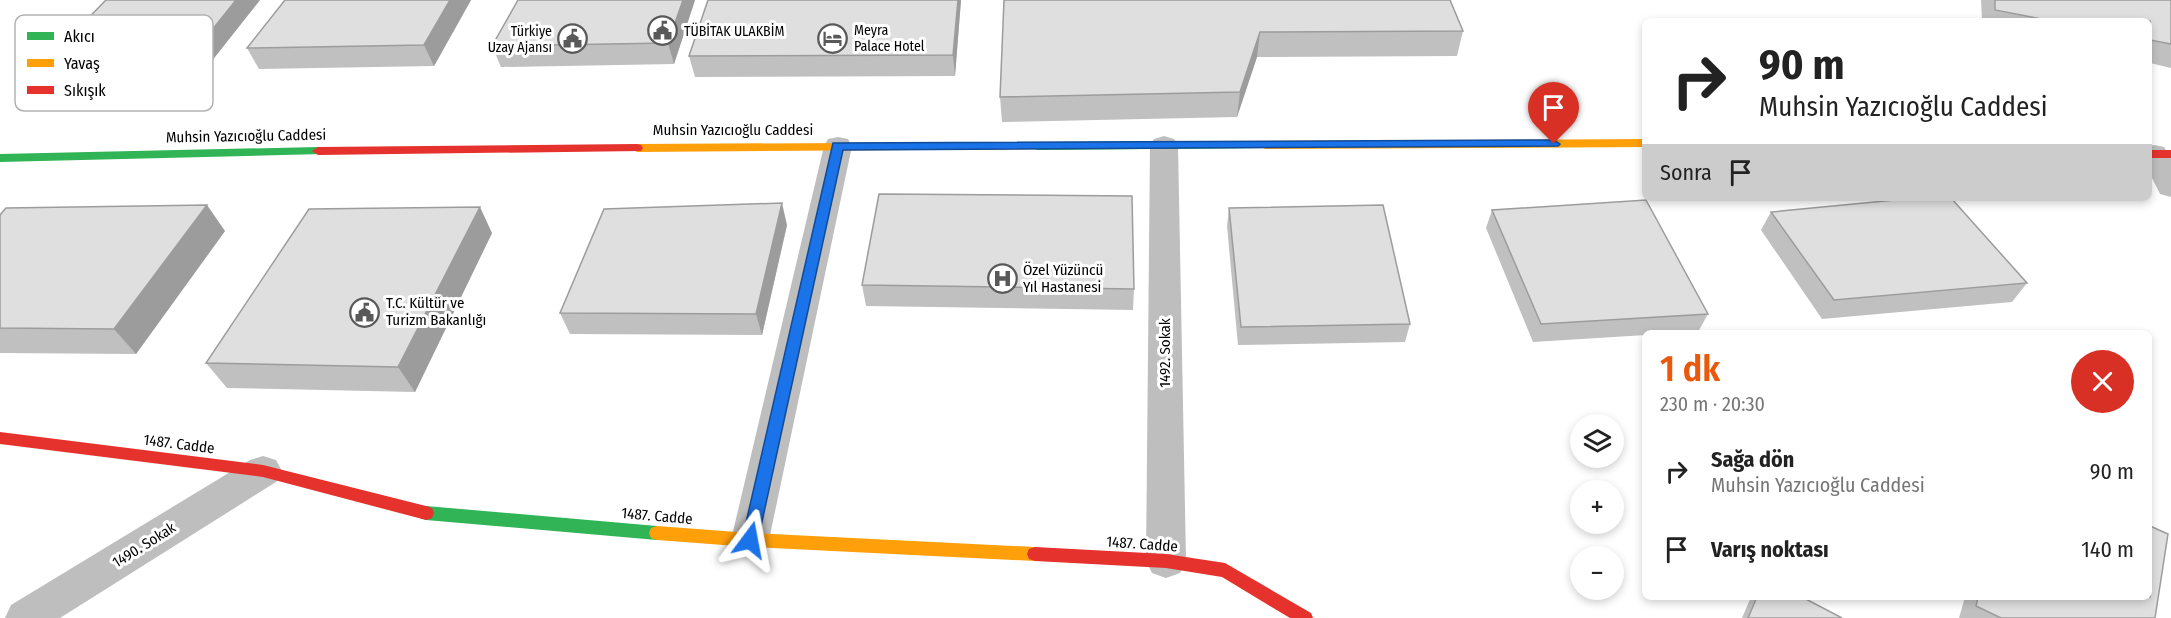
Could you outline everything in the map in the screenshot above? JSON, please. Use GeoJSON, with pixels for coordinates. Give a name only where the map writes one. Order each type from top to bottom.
{"type":"FeatureCollection","features":[{"type":"Feature","properties":{"kind":"main road","name":"Muhsin Yazıcıoğlu Caddesi"},"geometry":{"type":"LineString","coordinates":[[0,158],[346,150],[1642,143]]}},
{"type":"Feature","properties":{"kind":"main road","name":"1487. Cadde"},"geometry":{"type":"LineString","coordinates":[[0,438],[263,471],[436,515],[750,540],[1166,561],[1225,570],[1305,618]]}},
{"type":"Feature","properties":{"kind":"street","name":"1492. Sokak"},"geometry":{"type":"LineString","coordinates":[[1164,145],[1166,561]]}},
{"type":"Feature","properties":{"kind":"street"},"geometry":{"type":"LineString","coordinates":[[750,540],[838,146]]}},
{"type":"Feature","properties":{"kind":"street"},"geometry":{"type":"LineString","coordinates":[[2155,159],[2171,187]]}},
{"type":"Feature","properties":{"kind":"street"},"geometry":{"type":"LineString","coordinates":[[2155,159],[2171,206]]}},
{"type":"Feature","properties":{"kind":"street","name":"1490. Sokak"},"geometry":{"type":"LineString","coordinates":[[25,618],[263,471]]}},
{"type":"Feature","properties":{"kind":"building"},"geometry":{"type":"Polygon","coordinates":[[[106,0],[236,0],[213,29],[213,15],[91,15],[106,0]]]}},
{"type":"Feature","properties":{"kind":"building"},"geometry":{"type":"Polygon","coordinates":[[[285,0],[450,0],[424,45],[247,48],[285,0]]]}},
{"type":"Feature","properties":{"kind":"building"},"geometry":{"type":"Polygon","coordinates":[[[518,0],[683,0],[668,43],[492,46],[518,0]]]}},
{"type":"Feature","properties":{"kind":"building","name":"Meyra Palace Hotel"},"geometry":{"type":"Polygon","coordinates":[[[708,0],[958,0],[953,55],[689,56],[708,0]]]}},
{"type":"Feature","properties":{"kind":"building"},"geometry":{"type":"Polygon","coordinates":[[[1004,0],[1450,0],[1463,31],[1260,32],[1240,92],[1000,97],[1004,0]]]}},
{"type":"Feature","properties":{"kind":"building"},"geometry":{"type":"Polygon","coordinates":[[[1995,0],[2171,0],[2171,44],[2152,40],[2152,18],[2036,18],[1995,10],[1995,0]]]}},
{"type":"Feature","properties":{"kind":"building","name":"Özel Yüzüncü Yıl Hastanesi"},"geometry":{"type":"Polygon","coordinates":[[[879,194],[1132,196],[1134,289],[862,285],[879,194]]]}},
{"type":"Feature","properties":{"kind":"building"},"geometry":{"type":"Polygon","coordinates":[[[1647,201],[1708,314],[1541,324],[1492,210],[1647,201]]]}},
{"type":"Feature","properties":{"kind":"building"},"geometry":{"type":"Polygon","coordinates":[[[1885,201],[1954,201],[2027,283],[1834,300],[1771,212],[1885,201]]]}},
{"type":"Feature","properties":{"kind":"building"},"geometry":{"type":"Polygon","coordinates":[[[782,203],[756,314],[560,313],[604,209],[782,203]]]}},
{"type":"Feature","properties":{"kind":"building"},"geometry":{"type":"Polygon","coordinates":[[[207,205],[114,329],[0,328],[0,215],[6,208],[207,205]]]}},
{"type":"Feature","properties":{"kind":"building"},"geometry":{"type":"Polygon","coordinates":[[[1383,205],[1410,324],[1241,327],[1229,208],[1383,205]]]}},
{"type":"Feature","properties":{"kind":"building","name":"T.C. Kültür ve Turizm Bakanlığı"},"geometry":{"type":"Polygon","coordinates":[[[480,207],[398,367],[206,363],[309,209],[480,207]]]}},
{"type":"Feature","properties":{"kind":"building"},"geometry":{"type":"Polygon","coordinates":[[[2152,527],[2168,534],[2155,618],[2001,618],[1976,606],[1977,600],[2152,600],[2152,527]]]}},
{"type":"Feature","properties":{"kind":"building"},"geometry":{"type":"Polygon","coordinates":[[[1756,600],[1808,600],[1842,618],[1748,618],[1756,600]]]}},
{"type":"Feature","properties":{"kind":"traffic: fast"},"geometry":{"type":"LineString","coordinates":[[1037,146],[1265,145]]}},
{"type":"Feature","properties":{"kind":"traffic: fast"},"geometry":{"type":"LineString","coordinates":[[0,158],[318,151]]}},
{"type":"Feature","properties":{"kind":"traffic: fast"},"geometry":{"type":"LineString","coordinates":[[426,513],[657,533]]}},
{"type":"Feature","properties":{"kind":"traffic: slow"},"geometry":{"type":"LineString","coordinates":[[1265,145],[1642,143]]}},
{"type":"Feature","properties":{"kind":"traffic: slow"},"geometry":{"type":"LineString","coordinates":[[637,148],[1037,146]]}},
{"type":"Feature","properties":{"kind":"traffic: slow"},"geometry":{"type":"LineString","coordinates":[[657,533],[750,540],[1035,554]]}},
{"type":"Feature","properties":{"kind":"traffic: jam"},"geometry":{"type":"LineString","coordinates":[[318,151],[637,148]]}},
{"type":"Feature","properties":{"kind":"traffic: jam"},"geometry":{"type":"LineString","coordinates":[[2152,154],[2171,154]]}},
{"type":"Feature","properties":{"kind":"traffic: jam"},"geometry":{"type":"LineString","coordinates":[[0,438],[263,471],[426,513]]}},
{"type":"Feature","properties":{"kind":"traffic: jam"},"geometry":{"type":"LineString","coordinates":[[1035,554],[1166,561],[1225,570],[1305,618]]}},
{"type":"Feature","properties":{"kind":"place","name":"TÜBİTAK ULAKBİM"},"geometry":{"type":"Point","coordinates":[663,31]}},
{"type":"Feature","properties":{"kind":"place","name":"Meyra Palace Hotel"},"geometry":{"type":"Point","coordinates":[833,38]}},
{"type":"Feature","properties":{"kind":"place","name":"Türkiye Uzay Ajansı"},"geometry":{"type":"Point","coordinates":[573,39]}},
{"type":"Feature","properties":{"kind":"place","name":"Özel Yüzüncü Yıl Hastanesi"},"geometry":{"type":"Point","coordinates":[1002,279]}},
{"type":"Feature","properties":{"kind":"place","name":"T.C. Kültür ve Turizm Bakanlığı"},"geometry":{"type":"Point","coordinates":[365,312]}},
{"type":"Feature","properties":{"kind":"route"},"geometry":{"type":"LineString","coordinates":[[750,540],[838,146],[1554,144]]}}]}
